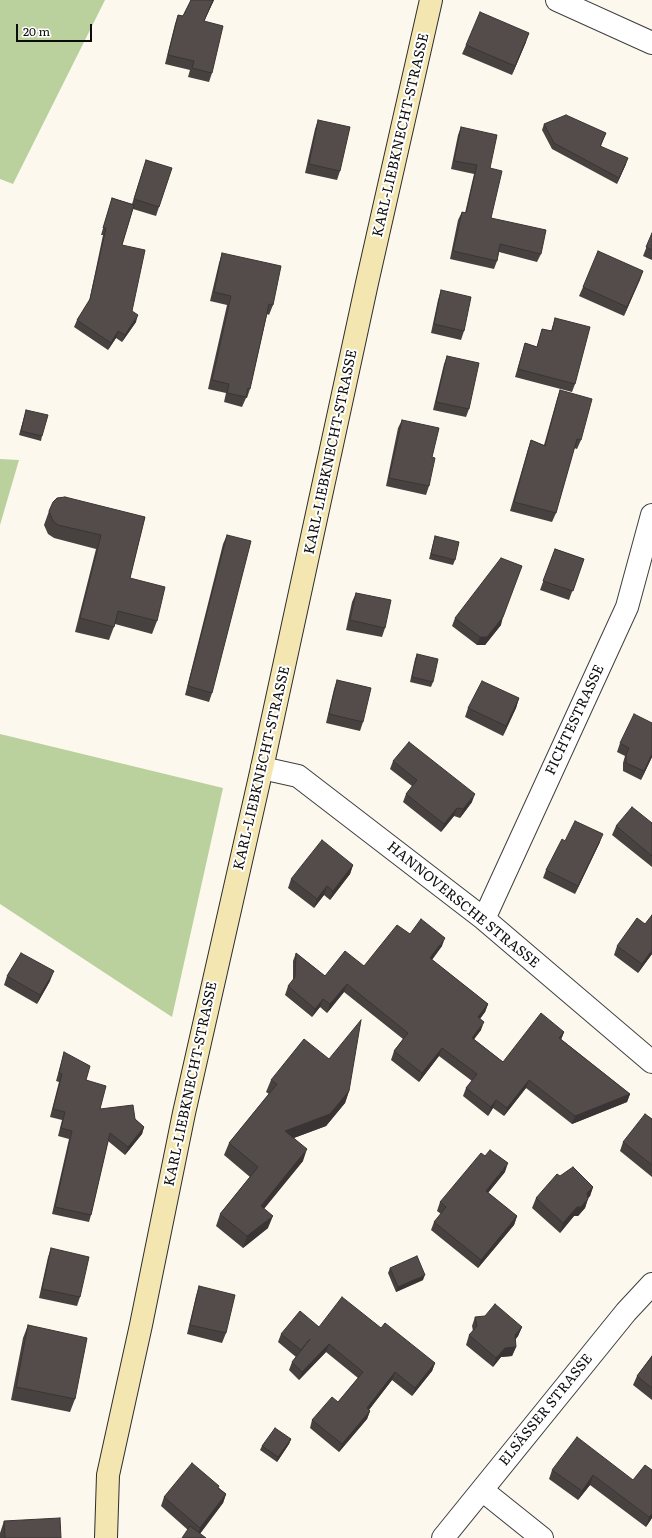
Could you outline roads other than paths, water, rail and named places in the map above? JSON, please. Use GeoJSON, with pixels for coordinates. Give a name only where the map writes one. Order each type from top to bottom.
{"type":"FeatureCollection","features":[{"type":"Feature","properties":{"kind":"street","name":"KARL-LIEBKNECHT-STRASSE"},"geometry":{"type":"LineString","coordinates":[[106,1538],[108,1475],[141,1325],[184,1113],[262,768],[364,298],[431,0]]}},
{"type":"Feature","properties":{"kind":"street"},"geometry":{"type":"LineString","coordinates":[[558,0],[652,43]]}},
{"type":"Feature","properties":{"kind":"street","name":"FICHTESTRASSE"},"geometry":{"type":"LineString","coordinates":[[484,919],[627,607],[652,515]]}},
{"type":"Feature","properties":{"kind":"street","name":"HANNOVERSCHE STRASSE"},"geometry":{"type":"LineString","coordinates":[[262,768],[298,776],[484,919],[652,1062]]}},
{"type":"Feature","properties":{"kind":"street","name":"ELSÄSSER STRASSE"},"geometry":{"type":"LineString","coordinates":[[443,1538],[626,1312],[652,1284]]}},
{"type":"Feature","properties":{"kind":"street"},"geometry":{"type":"LineString","coordinates":[[482,1490],[542,1538]]}}]}
